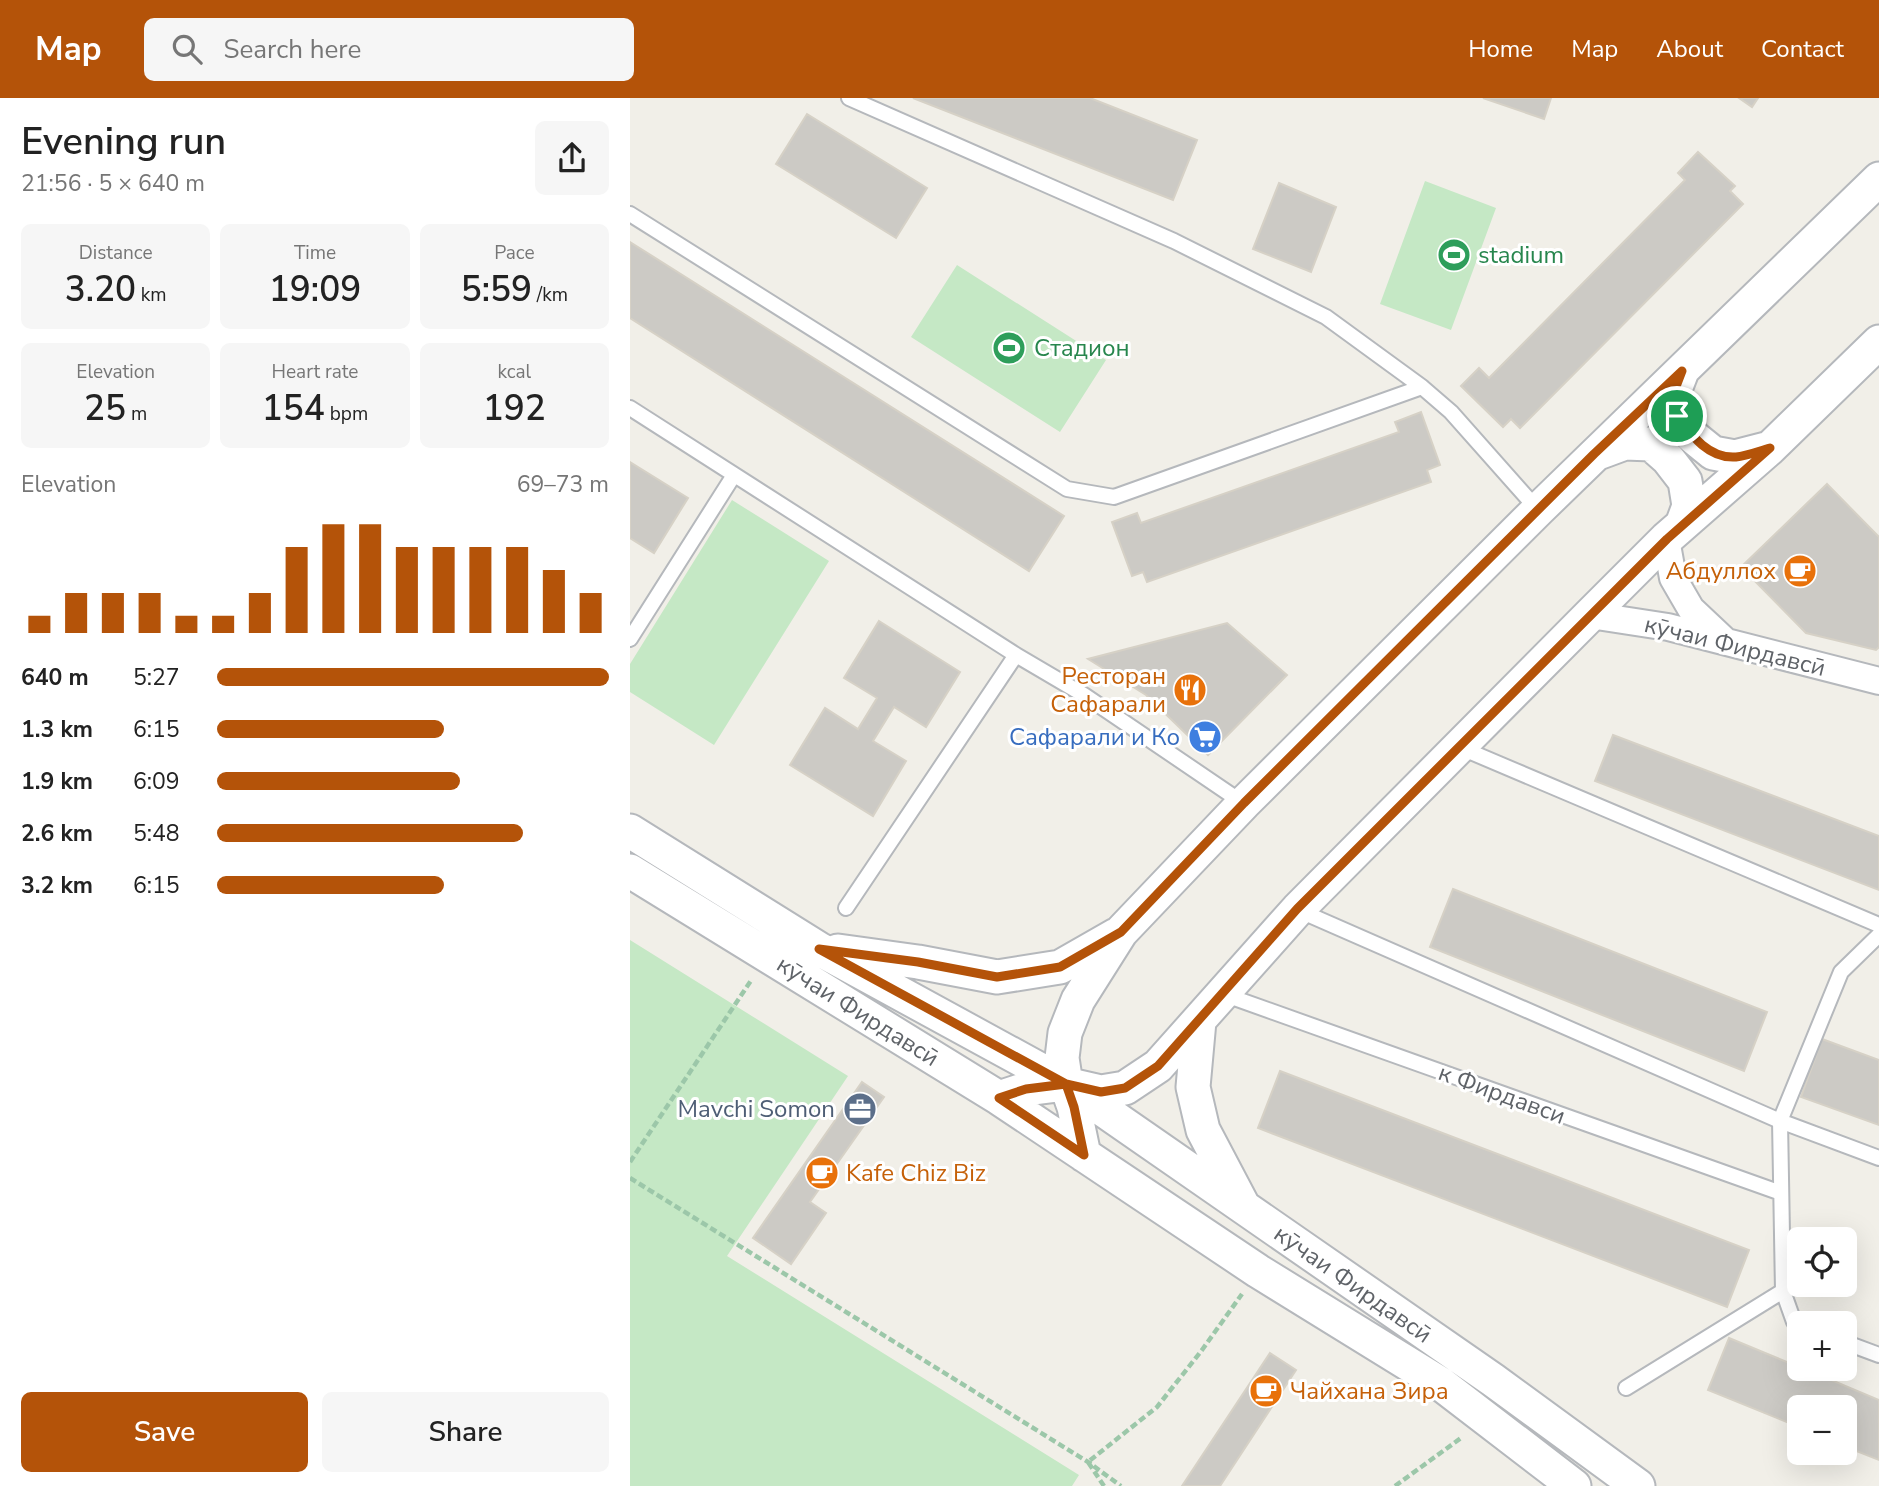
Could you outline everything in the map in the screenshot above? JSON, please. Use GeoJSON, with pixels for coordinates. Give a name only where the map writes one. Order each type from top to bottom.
{"type":"FeatureCollection","features":[{"type":"Feature","properties":{"kind":"street"},"geometry":{"type":"LineString","coordinates":[[1084,1155],[1074,1107],[1066,1084],[1062,1058],[1065,1033],[1078,1000],[1121,932],[1244,803],[1594,454],[1879,179]]}},
{"type":"Feature","properties":{"kind":"street"},"geometry":{"type":"LineString","coordinates":[[999,1098],[1026,1089],[1066,1084],[1101,1092],[1125,1088],[1158,1066],[1297,909],[1674,532],[1770,448],[1879,342]]}},
{"type":"Feature","properties":{"kind":"street"},"geometry":{"type":"LineString","coordinates":[[1682,371],[1672,397],[1677,416],[1692,436],[1713,453],[1735,457],[1770,448]]}},
{"type":"Feature","properties":{"kind":"street"},"geometry":{"type":"LineString","coordinates":[[1594,454],[1625,443],[1651,444],[1668,459],[1685,481],[1689,506],[1674,532],[1673,578],[1691,609],[1726,642]]}},
{"type":"Feature","properties":{"kind":"street","name":"кӯчаи Фирдавсӣ"},"geometry":{"type":"LineString","coordinates":[[1590,615],[1668,627],[1879,681]]}},
{"type":"Feature","properties":{"kind":"street","name":"кӯчаи Фирдавсӣ"},"geometry":{"type":"LineString","coordinates":[[630,831],[819,949],[1066,1084],[1493,1380],[1638,1486]]}},
{"type":"Feature","properties":{"kind":"street","name":"кӯчаи Фирдавсӣ"},"geometry":{"type":"LineString","coordinates":[[630,871],[999,1098],[1258,1271],[1441,1384],[1574,1486]]}},
{"type":"Feature","properties":{"kind":"street"},"geometry":{"type":"LineString","coordinates":[[819,949],[918,962],[997,977],[1060,967],[1121,932]]}},
{"type":"Feature","properties":{"kind":"street"},"geometry":{"type":"LineString","coordinates":[[1199,1021],[1193,1087],[1195,1098],[1203,1130],[1244,1209]]}},
{"type":"Feature","properties":{"kind":"lane"},"geometry":{"type":"LineString","coordinates":[[849,98],[1186,246],[1326,317],[1422,387],[1451,412],[1538,510]]}},
{"type":"Feature","properties":{"kind":"lane"},"geometry":{"type":"LineString","coordinates":[[630,214],[1067,489],[1114,497],[1422,387]]}},
{"type":"Feature","properties":{"kind":"lane"},"geometry":{"type":"LineString","coordinates":[[630,408],[1016,655],[1084,695],[1244,803]]}},
{"type":"Feature","properties":{"kind":"lane"},"geometry":{"type":"LineString","coordinates":[[630,639],[734,475]]}},
{"type":"Feature","properties":{"kind":"lane"},"geometry":{"type":"LineString","coordinates":[[846,908],[1016,655]]}},
{"type":"Feature","properties":{"kind":"lane"},"geometry":{"type":"LineString","coordinates":[[1459,747],[1879,925]]}},
{"type":"Feature","properties":{"kind":"lane"},"geometry":{"type":"LineString","coordinates":[[1297,909],[1780,1121],[1879,1158]]}},
{"type":"Feature","properties":{"kind":"lane"},"geometry":{"type":"LineString","coordinates":[[1790,1311],[1783,1291],[1780,1121],[1842,972],[1879,935]]}},
{"type":"Feature","properties":{"kind":"lane","name":"к Фирдавси"},"geometry":{"type":"LineString","coordinates":[[1223,994],[1781,1193]]}},
{"type":"Feature","properties":{"kind":"lane"},"geometry":{"type":"LineString","coordinates":[[1626,1388],[1783,1291]]}},
{"type":"Feature","properties":{"kind":"lane"},"geometry":{"type":"LineString","coordinates":[[1857,1347],[1879,1355]]}},
{"type":"Feature","properties":{"kind":"path"},"geometry":{"type":"LineString","coordinates":[[630,1162],[768,955]]}},
{"type":"Feature","properties":{"kind":"path"},"geometry":{"type":"LineString","coordinates":[[630,1178],[1088,1462],[1121,1486]]}},
{"type":"Feature","properties":{"kind":"path"},"geometry":{"type":"LineString","coordinates":[[1088,1462],[1157,1406],[1202,1350],[1258,1271]]}},
{"type":"Feature","properties":{"kind":"path"},"geometry":{"type":"LineString","coordinates":[[1395,1486],[1487,1419]]}},
{"type":"Feature","properties":{"kind":"path"},"geometry":{"type":"LineString","coordinates":[[1088,1462],[1104,1486]]}},
{"type":"Feature","properties":{"kind":"green space"},"geometry":{"type":"Polygon","coordinates":[[[1425,181],[1496,208],[1451,330],[1380,304],[1425,181]]]}},
{"type":"Feature","properties":{"kind":"green space","name":"Стадион"},"geometry":{"type":"Polygon","coordinates":[[[957,265],[1106,360],[1060,432],[911,337],[957,265]]]}},
{"type":"Feature","properties":{"kind":"green space"},"geometry":{"type":"Polygon","coordinates":[[[732,500],[829,561],[714,745],[630,692],[630,664],[732,500]]]}},
{"type":"Feature","properties":{"kind":"green space"},"geometry":{"type":"Polygon","coordinates":[[[630,940],[848,1076],[727,1256],[1079,1475],[1072,1486],[630,1486],[630,940]]]}},
{"type":"Feature","properties":{"kind":"building"},"geometry":{"type":"Polygon","coordinates":[[[913,98],[1090,98],[1197,140],[1173,200],[913,98]]]}},
{"type":"Feature","properties":{"kind":"building"},"geometry":{"type":"Polygon","coordinates":[[[1483,98],[1551,98],[1544,119],[1483,98]]]}},
{"type":"Feature","properties":{"kind":"building"},"geometry":{"type":"Polygon","coordinates":[[[1739,98],[1758,98],[1752,107],[1739,98]]]}},
{"type":"Feature","properties":{"kind":"building"},"geometry":{"type":"Polygon","coordinates":[[[807,114],[927,188],[896,238],[776,164],[807,114]]]}},
{"type":"Feature","properties":{"kind":"building"},"geometry":{"type":"Polygon","coordinates":[[[1698,152],[1735,186],[1730,191],[1743,204],[1520,428],[1511,419],[1503,427],[1461,386],[1479,368],[1489,378],[1685,180],[1678,173],[1698,152]]]}},
{"type":"Feature","properties":{"kind":"building"},"geometry":{"type":"Polygon","coordinates":[[[1279,183],[1336,207],[1311,272],[1253,249],[1279,183]]]}},
{"type":"Feature","properties":{"kind":"building"},"geometry":{"type":"Polygon","coordinates":[[[630,242],[1064,516],[1029,571],[630,318],[630,242]]]}},
{"type":"Feature","properties":{"kind":"building"},"geometry":{"type":"Polygon","coordinates":[[[1421,412],[1440,465],[1427,470],[1431,482],[1147,582],[1143,572],[1132,576],[1112,522],[1137,513],[1141,523],[1399,432],[1395,422],[1421,412]]]}},
{"type":"Feature","properties":{"kind":"building"},"geometry":{"type":"Polygon","coordinates":[[[630,462],[688,498],[654,553],[630,538],[630,462]]]}},
{"type":"Feature","properties":{"kind":"building"},"geometry":{"type":"Polygon","coordinates":[[[1827,484],[1879,537],[1879,647],[1876,650],[1806,633],[1741,567],[1827,484]]]}},
{"type":"Feature","properties":{"kind":"building"},"geometry":{"type":"Polygon","coordinates":[[[879,621],[960,672],[926,727],[894,707],[873,741],[906,761],[873,816],[790,765],[825,708],[858,729],[877,698],[844,678],[879,621]]]}},
{"type":"Feature","properties":{"kind":"building"},"geometry":{"type":"Polygon","coordinates":[[[1227,623],[1287,675],[1208,755],[1146,695],[1088,659],[1227,623]]]}},
{"type":"Feature","properties":{"kind":"building"},"geometry":{"type":"Polygon","coordinates":[[[1613,735],[1879,836],[1879,890],[1595,781],[1613,735]]]}},
{"type":"Feature","properties":{"kind":"building"},"geometry":{"type":"Polygon","coordinates":[[[1453,889],[1767,1012],[1744,1071],[1430,947],[1453,889]]]}},
{"type":"Feature","properties":{"kind":"building"},"geometry":{"type":"Polygon","coordinates":[[[1822,1039],[1879,1060],[1879,1125],[1801,1097],[1822,1039]]]}},
{"type":"Feature","properties":{"kind":"building"},"geometry":{"type":"Polygon","coordinates":[[[1280,1071],[1749,1250],[1727,1307],[1258,1128],[1280,1071]]]}},
{"type":"Feature","properties":{"kind":"building"},"geometry":{"type":"Polygon","coordinates":[[[862,1082],[884,1097],[810,1202],[826,1213],[791,1264],[753,1238],[862,1082]]]}},
{"type":"Feature","properties":{"kind":"building"},"geometry":{"type":"Polygon","coordinates":[[[1729,1338],[1787,1362],[1787,1381],[1834,1381],[1879,1400],[1879,1460],[1857,1451],[1857,1395],[1787,1395],[1787,1422],[1708,1390],[1729,1338]]]}},
{"type":"Feature","properties":{"kind":"building"},"geometry":{"type":"Polygon","coordinates":[[[1270,1353],[1296,1370],[1220,1486],[1182,1486],[1270,1353]]]}},
{"type":"Feature","properties":{"kind":"place","name":"stadium"},"geometry":{"type":"Point","coordinates":[1454,255]}},
{"type":"Feature","properties":{"kind":"place","name":"Стадион"},"geometry":{"type":"Point","coordinates":[1009,348]}},
{"type":"Feature","properties":{"kind":"place","name":"Абдуллох"},"geometry":{"type":"Point","coordinates":[1800,571]}},
{"type":"Feature","properties":{"kind":"place","name":"Ресторан Сафарали"},"geometry":{"type":"Point","coordinates":[1190,690]}},
{"type":"Feature","properties":{"kind":"place","name":"Сафарали и Ко"},"geometry":{"type":"Point","coordinates":[1205,737]}},
{"type":"Feature","properties":{"kind":"place","name":"Mavchi Somon"},"geometry":{"type":"Point","coordinates":[860,1109]}},
{"type":"Feature","properties":{"kind":"place","name":"Kafe Chiz Biz"},"geometry":{"type":"Point","coordinates":[822,1173]}},
{"type":"Feature","properties":{"kind":"place","name":"Чайхана Зира"},"geometry":{"type":"Point","coordinates":[1266,1391]}},
{"type":"Feature","properties":{"kind":"route"},"geometry":{"type":"LineString","coordinates":[[1677,416],[1672,397],[1682,371],[1594,454],[1244,803],[1121,932],[1060,967],[997,977],[918,962],[819,949],[1066,1084],[1074,1107],[1084,1155],[999,1098],[1026,1089],[1066,1084],[1101,1092],[1125,1088],[1158,1066],[1297,909],[1667,539],[1770,448],[1735,457],[1713,453],[1692,436],[1677,416]]}}]}
